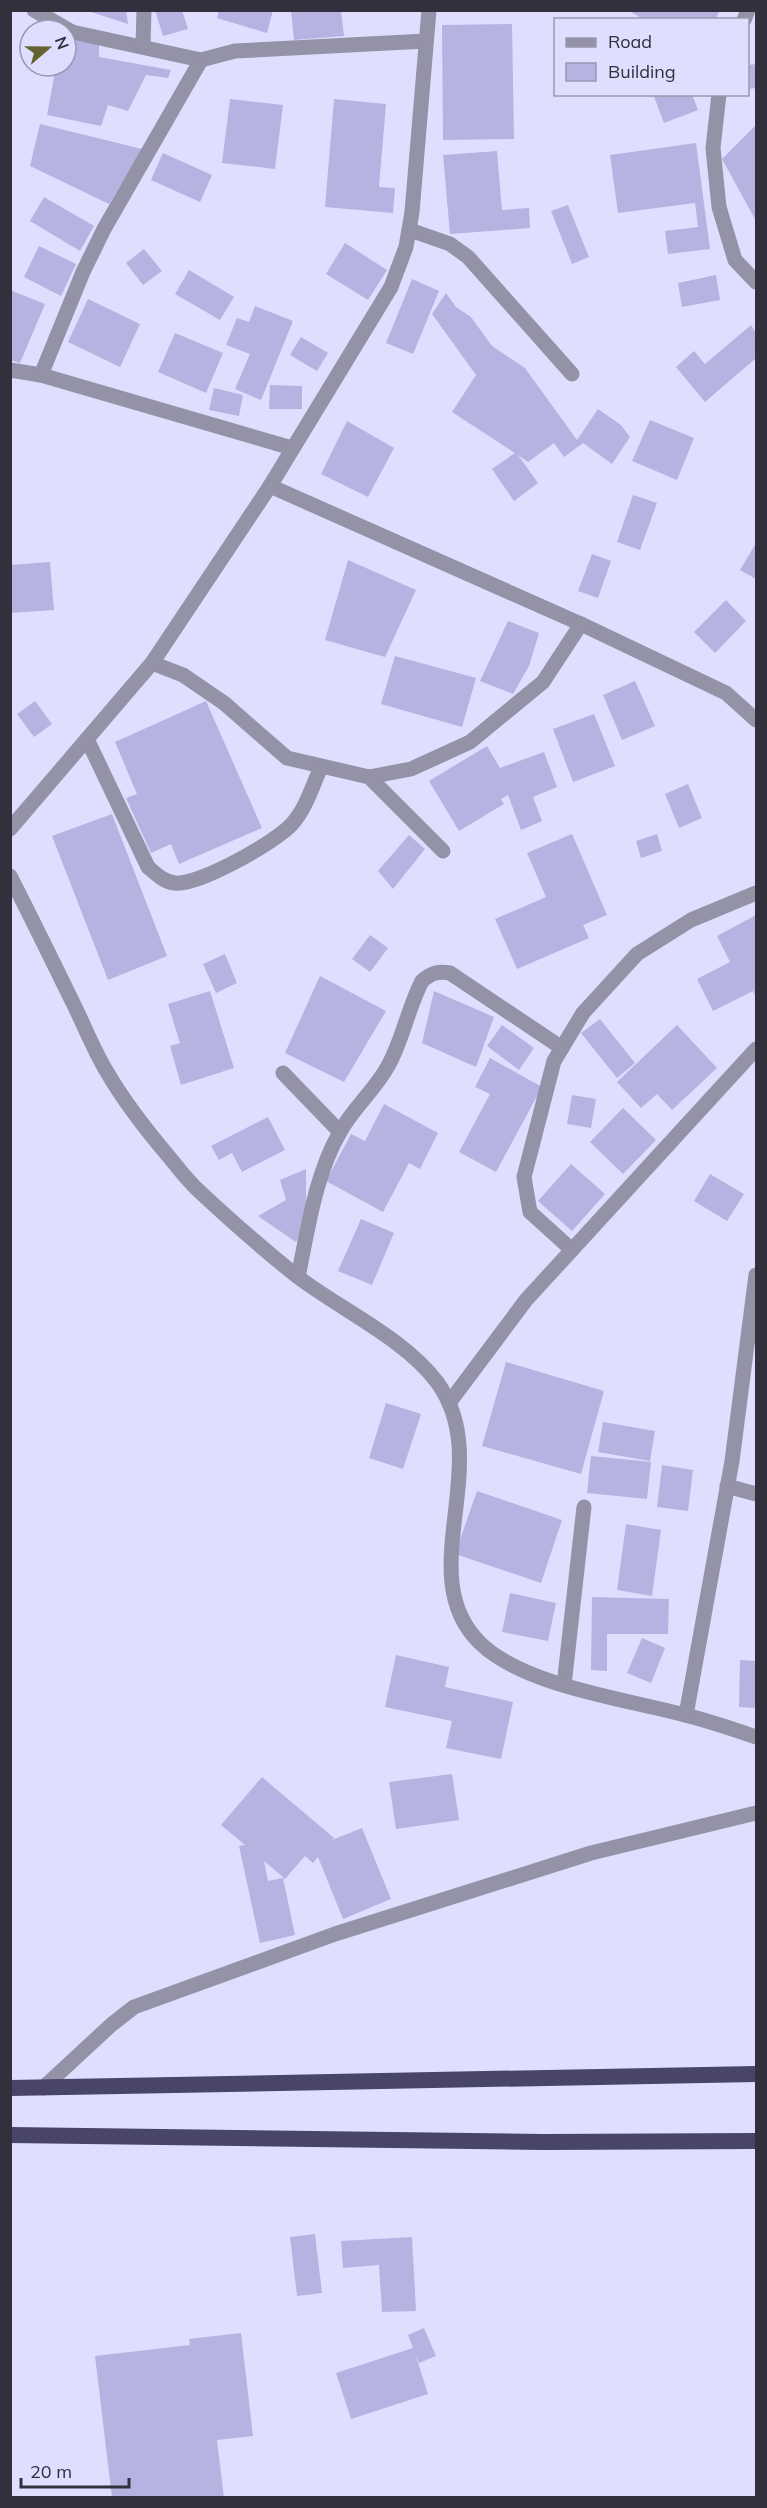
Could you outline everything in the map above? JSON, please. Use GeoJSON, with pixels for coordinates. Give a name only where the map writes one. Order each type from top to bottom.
{"type":"FeatureCollection","features":[{"type":"Feature","properties":{"kind":"highway"},"geometry":{"type":"LineString","coordinates":[[10,2088],[756,2074]]}},
{"type":"Feature","properties":{"kind":"highway"},"geometry":{"type":"LineString","coordinates":[[10,2135],[543,2142],[756,2141]]}},
{"type":"Feature","properties":{"kind":"street"},"geometry":{"type":"LineString","coordinates":[[34,10],[72,32],[143,45],[201,60],[235,51],[426,41]]}},
{"type":"Feature","properties":{"kind":"street"},"geometry":{"type":"LineString","coordinates":[[143,45],[144,10]]}},
{"type":"Feature","properties":{"kind":"street"},"geometry":{"type":"LineString","coordinates":[[10,829],[152,663],[270,486],[391,287],[406,248],[410,230],[429,10]]}},
{"type":"Feature","properties":{"kind":"street"},"geometry":{"type":"LineString","coordinates":[[41,375],[83,272],[99,240],[201,60]]}},
{"type":"Feature","properties":{"kind":"street"},"geometry":{"type":"LineString","coordinates":[[719,96],[713,148],[719,207],[735,260],[756,282]]}},
{"type":"Feature","properties":{"kind":"street"},"geometry":{"type":"LineString","coordinates":[[410,230],[450,244],[468,257],[572,374]]}},
{"type":"Feature","properties":{"kind":"street"},"geometry":{"type":"LineString","coordinates":[[10,370],[41,375],[292,448]]}},
{"type":"Feature","properties":{"kind":"street"},"geometry":{"type":"LineString","coordinates":[[270,486],[581,624],[726,693],[756,720]]}},
{"type":"Feature","properties":{"kind":"street"},"geometry":{"type":"LineString","coordinates":[[152,663],[183,675],[224,703],[287,758],[369,777],[411,769],[470,742],[543,682],[581,624]]}},
{"type":"Feature","properties":{"kind":"street"},"geometry":{"type":"LineString","coordinates":[[87,739],[148,867],[160,878],[174,883],[190,882],[204,877],[275,840],[302,812],[321,767]]}},
{"type":"Feature","properties":{"kind":"street"},"geometry":{"type":"LineString","coordinates":[[369,777],[443,851]]}},
{"type":"Feature","properties":{"kind":"street"},"geometry":{"type":"LineString","coordinates":[[10,876],[107,1072],[148,1132],[196,1189],[298,1277],[421,1364],[437,1382],[449,1403],[458,1428],[461,1455],[450,1566],[453,1594],[463,1620],[479,1642],[501,1660],[564,1685],[686,1715],[756,1737]]}},
{"type":"Feature","properties":{"kind":"street"},"geometry":{"type":"LineString","coordinates":[[572,1251],[530,1212],[524,1177],[554,1061],[583,1013],[637,954],[690,920],[756,893]]}},
{"type":"Feature","properties":{"kind":"street"},"geometry":{"type":"LineString","coordinates":[[298,1277],[314,1199],[340,1132],[380,1081],[389,1064],[418,989],[422,981],[430,974],[450,973],[562,1048]]}},
{"type":"Feature","properties":{"kind":"street"},"geometry":{"type":"LineString","coordinates":[[449,1403],[526,1300],[756,1049]]}},
{"type":"Feature","properties":{"kind":"street"},"geometry":{"type":"LineString","coordinates":[[283,1073],[340,1132]]}},
{"type":"Feature","properties":{"kind":"street"},"geometry":{"type":"LineString","coordinates":[[686,1715],[728,1486],[756,1275]]}},
{"type":"Feature","properties":{"kind":"street"},"geometry":{"type":"LineString","coordinates":[[728,1486],[756,1494]]}},
{"type":"Feature","properties":{"kind":"street"},"geometry":{"type":"LineString","coordinates":[[564,1685],[584,1507]]}},
{"type":"Feature","properties":{"kind":"street"},"geometry":{"type":"LineString","coordinates":[[43,2088],[111,2025],[134,2007],[334,1934],[580,1857],[756,1813]]}},
{"type":"Feature","properties":{"kind":"building"},"geometry":{"type":"Polygon","coordinates":[[[126,10],[128,24],[88,11],[126,10]]]}},
{"type":"Feature","properties":{"kind":"building"},"geometry":{"type":"Polygon","coordinates":[[[155,10],[182,10],[188,29],[163,36],[155,10]]]}},
{"type":"Feature","properties":{"kind":"building"},"geometry":{"type":"Polygon","coordinates":[[[219,10],[273,10],[267,33],[217,18],[219,10]]]}},
{"type":"Feature","properties":{"kind":"building"},"geometry":{"type":"Polygon","coordinates":[[[291,10],[341,10],[344,36],[294,40],[291,10]]]}},
{"type":"Feature","properties":{"kind":"building"},"geometry":{"type":"Polygon","coordinates":[[[628,10],[720,10],[716,18],[641,18],[628,10]]]}},
{"type":"Feature","properties":{"kind":"building"},"geometry":{"type":"Polygon","coordinates":[[[512,24],[514,139],[443,140],[442,25],[512,24]]]}},
{"type":"Feature","properties":{"kind":"building"},"geometry":{"type":"Polygon","coordinates":[[[78,41],[99,43],[99,57],[171,70],[168,78],[146,75],[128,111],[108,105],[101,126],[47,115],[54,78],[78,78],[78,41]]]}},
{"type":"Feature","properties":{"kind":"building"},"geometry":{"type":"Polygon","coordinates":[[[756,64],[756,88],[749,89],[749,65],[756,64]]]}},
{"type":"Feature","properties":{"kind":"building"},"geometry":{"type":"Polygon","coordinates":[[[654,96],[693,96],[698,110],[664,123],[654,96]]]}},
{"type":"Feature","properties":{"kind":"building"},"geometry":{"type":"Polygon","coordinates":[[[230,99],[283,105],[275,169],[222,163],[230,99]]]}},
{"type":"Feature","properties":{"kind":"building"},"geometry":{"type":"Polygon","coordinates":[[[334,99],[386,104],[379,187],[395,188],[393,213],[325,207],[334,99]]]}},
{"type":"Feature","properties":{"kind":"building"},"geometry":{"type":"Polygon","coordinates":[[[40,124],[142,149],[109,204],[30,166],[40,124]]]}},
{"type":"Feature","properties":{"kind":"building"},"geometry":{"type":"Polygon","coordinates":[[[756,125],[756,221],[722,159],[756,125]]]}},
{"type":"Feature","properties":{"kind":"building"},"geometry":{"type":"Polygon","coordinates":[[[696,143],[710,249],[668,254],[665,231],[698,227],[695,203],[618,213],[610,155],[696,143]]]}},
{"type":"Feature","properties":{"kind":"building"},"geometry":{"type":"Polygon","coordinates":[[[497,151],[502,210],[529,208],[530,228],[450,234],[443,155],[497,151]]]}},
{"type":"Feature","properties":{"kind":"building"},"geometry":{"type":"Polygon","coordinates":[[[163,153],[212,175],[200,202],[151,180],[163,153]]]}},
{"type":"Feature","properties":{"kind":"building"},"geometry":{"type":"Polygon","coordinates":[[[44,197],[94,226],[80,251],[30,221],[44,197]]]}},
{"type":"Feature","properties":{"kind":"building"},"geometry":{"type":"Polygon","coordinates":[[[568,205],[589,257],[572,264],[551,211],[568,205]]]}},
{"type":"Feature","properties":{"kind":"building"},"geometry":{"type":"Polygon","coordinates":[[[345,243],[387,270],[368,300],[326,274],[345,243]]]}},
{"type":"Feature","properties":{"kind":"building"},"geometry":{"type":"Polygon","coordinates":[[[39,246],[76,264],[61,296],[24,277],[39,246]]]}},
{"type":"Feature","properties":{"kind":"building"},"geometry":{"type":"Polygon","coordinates":[[[144,249],[162,271],[143,285],[126,263],[144,249]]]}},
{"type":"Feature","properties":{"kind":"building"},"geometry":{"type":"Polygon","coordinates":[[[189,270],[234,297],[220,320],[175,294],[189,270]]]}},
{"type":"Feature","properties":{"kind":"building"},"geometry":{"type":"Polygon","coordinates":[[[716,275],[720,300],[682,307],[678,283],[716,275]]]}},
{"type":"Feature","properties":{"kind":"building"},"geometry":{"type":"Polygon","coordinates":[[[412,279],[439,291],[413,354],[386,343],[412,279]]]}},
{"type":"Feature","properties":{"kind":"building"},"geometry":{"type":"Polygon","coordinates":[[[10,290],[45,304],[20,363],[10,360],[10,290]]]}},
{"type":"Feature","properties":{"kind":"building"},"geometry":{"type":"Polygon","coordinates":[[[446,293],[456,307],[471,317],[492,346],[525,368],[577,440],[598,409],[621,425],[630,437],[612,464],[583,443],[564,457],[554,443],[528,462],[518,455],[538,483],[514,501],[492,469],[515,453],[452,412],[476,375],[432,314],[446,293]]]}},
{"type":"Feature","properties":{"kind":"building"},"geometry":{"type":"Polygon","coordinates":[[[88,299],[140,324],[120,367],[68,342],[88,299]]]}},
{"type":"Feature","properties":{"kind":"building"},"geometry":{"type":"Polygon","coordinates":[[[255,306],[293,321],[261,400],[235,389],[250,354],[226,345],[237,318],[249,322],[255,306]]]}},
{"type":"Feature","properties":{"kind":"building"},"geometry":{"type":"Polygon","coordinates":[[[751,325],[756,333],[756,358],[705,402],[676,367],[694,351],[705,364],[751,325]]]}},
{"type":"Feature","properties":{"kind":"building"},"geometry":{"type":"Polygon","coordinates":[[[175,333],[223,353],[206,393],[158,372],[175,333]]]}},
{"type":"Feature","properties":{"kind":"building"},"geometry":{"type":"Polygon","coordinates":[[[301,337],[328,353],[317,371],[290,355],[301,337]]]}},
{"type":"Feature","properties":{"kind":"building"},"geometry":{"type":"Polygon","coordinates":[[[270,385],[302,386],[302,409],[269,409],[270,385]]]}},
{"type":"Feature","properties":{"kind":"building"},"geometry":{"type":"Polygon","coordinates":[[[214,388],[243,395],[239,416],[209,410],[214,388]]]}},
{"type":"Feature","properties":{"kind":"building"},"geometry":{"type":"Polygon","coordinates":[[[650,420],[694,438],[677,480],[632,461],[650,420]]]}},
{"type":"Feature","properties":{"kind":"building"},"geometry":{"type":"Polygon","coordinates":[[[347,421],[394,448],[368,497],[321,474],[347,421]]]}},
{"type":"Feature","properties":{"kind":"building"},"geometry":{"type":"Polygon","coordinates":[[[633,495],[657,503],[640,550],[617,542],[633,495]]]}},
{"type":"Feature","properties":{"kind":"building"},"geometry":{"type":"Polygon","coordinates":[[[756,543],[756,579],[740,570],[756,543]]]}},
{"type":"Feature","properties":{"kind":"building"},"geometry":{"type":"Polygon","coordinates":[[[592,554],[611,561],[598,598],[578,591],[592,554]]]}},
{"type":"Feature","properties":{"kind":"building"},"geometry":{"type":"Polygon","coordinates":[[[348,560],[416,590],[385,657],[325,640],[348,560]]]}},
{"type":"Feature","properties":{"kind":"building"},"geometry":{"type":"Polygon","coordinates":[[[50,562],[54,610],[10,613],[10,565],[50,562]]]}},
{"type":"Feature","properties":{"kind":"building"},"geometry":{"type":"Polygon","coordinates":[[[726,600],[746,621],[715,653],[694,632],[726,600]]]}},
{"type":"Feature","properties":{"kind":"building"},"geometry":{"type":"Polygon","coordinates":[[[508,621],[539,633],[529,666],[513,694],[480,681],[508,621]]]}},
{"type":"Feature","properties":{"kind":"building"},"geometry":{"type":"Polygon","coordinates":[[[395,656],[476,678],[462,727],[381,704],[395,656]]]}},
{"type":"Feature","properties":{"kind":"building"},"geometry":{"type":"Polygon","coordinates":[[[635,681],[655,726],[622,740],[603,695],[635,681]]]}},
{"type":"Feature","properties":{"kind":"building"},"geometry":{"type":"Polygon","coordinates":[[[35,701],[52,724],[34,737],[17,714],[35,701]]]}},
{"type":"Feature","properties":{"kind":"building"},"geometry":{"type":"Polygon","coordinates":[[[206,701],[262,828],[179,864],[171,844],[151,853],[126,798],[137,794],[115,742],[206,701]]]}},
{"type":"Feature","properties":{"kind":"building"},"geometry":{"type":"Polygon","coordinates":[[[594,714],[615,766],[573,782],[553,729],[594,714]]]}},
{"type":"Feature","properties":{"kind":"building"},"geometry":{"type":"Polygon","coordinates":[[[487,746],[500,768],[544,752],[557,787],[533,797],[542,821],[521,830],[508,795],[501,799],[504,804],[459,831],[429,781],[487,746]]]}},
{"type":"Feature","properties":{"kind":"building"},"geometry":{"type":"Polygon","coordinates":[[[688,784],[702,818],[679,828],[665,794],[688,784]]]}},
{"type":"Feature","properties":{"kind":"building"},"geometry":{"type":"Polygon","coordinates":[[[112,814],[167,956],[108,980],[52,836],[112,814]]]}},
{"type":"Feature","properties":{"kind":"building"},"geometry":{"type":"Polygon","coordinates":[[[572,834],[607,915],[583,925],[589,938],[517,969],[495,919],[546,897],[527,853],[572,834]]]}},
{"type":"Feature","properties":{"kind":"building"},"geometry":{"type":"Polygon","coordinates":[[[657,834],[662,851],[641,858],[636,841],[657,834]]]}},
{"type":"Feature","properties":{"kind":"building"},"geometry":{"type":"Polygon","coordinates":[[[409,835],[425,849],[393,889],[378,871],[409,835]]]}},
{"type":"Feature","properties":{"kind":"building"},"geometry":{"type":"Polygon","coordinates":[[[756,915],[756,998],[753,991],[713,1011],[697,979],[730,962],[717,936],[756,915]]]}},
{"type":"Feature","properties":{"kind":"building"},"geometry":{"type":"Polygon","coordinates":[[[370,935],[388,948],[370,972],[352,959],[370,935]]]}},
{"type":"Feature","properties":{"kind":"building"},"geometry":{"type":"Polygon","coordinates":[[[225,954],[237,983],[216,993],[203,964],[225,954]]]}},
{"type":"Feature","properties":{"kind":"building"},"geometry":{"type":"Polygon","coordinates":[[[320,976],[386,1011],[344,1082],[285,1053],[320,976]]]}},
{"type":"Feature","properties":{"kind":"building"},"geometry":{"type":"Polygon","coordinates":[[[210,991],[234,1068],[181,1085],[170,1046],[180,1043],[168,1004],[210,991]]]}},
{"type":"Feature","properties":{"kind":"building"},"geometry":{"type":"Polygon","coordinates":[[[434,991],[494,1017],[476,1067],[422,1043],[434,991]]]}},
{"type":"Feature","properties":{"kind":"building"},"geometry":{"type":"Polygon","coordinates":[[[600,1019],[635,1063],[617,1078],[581,1033],[600,1019]]]}},
{"type":"Feature","properties":{"kind":"building"},"geometry":{"type":"Polygon","coordinates":[[[502,1025],[534,1048],[519,1070],[487,1046],[502,1025]]]}},
{"type":"Feature","properties":{"kind":"building"},"geometry":{"type":"Polygon","coordinates":[[[677,1025],[717,1068],[672,1110],[657,1094],[641,1108],[617,1082],[677,1025]]]}},
{"type":"Feature","properties":{"kind":"building"},"geometry":{"type":"Polygon","coordinates":[[[490,1058],[542,1087],[496,1172],[459,1152],[490,1094],[475,1087],[490,1058]]]}},
{"type":"Feature","properties":{"kind":"building"},"geometry":{"type":"Polygon","coordinates":[[[572,1095],[596,1099],[591,1128],[567,1124],[572,1095]]]}},
{"type":"Feature","properties":{"kind":"building"},"geometry":{"type":"Polygon","coordinates":[[[384,1104],[438,1133],[420,1169],[409,1163],[383,1212],[326,1181],[351,1134],[365,1141],[384,1104]]]}},
{"type":"Feature","properties":{"kind":"building"},"geometry":{"type":"Polygon","coordinates":[[[623,1108],[656,1140],[623,1174],[590,1142],[623,1108]]]}},
{"type":"Feature","properties":{"kind":"building"},"geometry":{"type":"Polygon","coordinates":[[[268,1117],[285,1150],[242,1172],[232,1153],[219,1160],[211,1146],[268,1117]]]}},
{"type":"Feature","properties":{"kind":"building"},"geometry":{"type":"Polygon","coordinates":[[[571,1164],[605,1194],[572,1231],[538,1201],[571,1164]]]}},
{"type":"Feature","properties":{"kind":"building"},"geometry":{"type":"Polygon","coordinates":[[[306,1169],[306,1226],[296,1242],[258,1216],[286,1200],[280,1180],[306,1169]]]}},
{"type":"Feature","properties":{"kind":"building"},"geometry":{"type":"Polygon","coordinates":[[[710,1174],[744,1194],[727,1221],[694,1201],[710,1174]]]}},
{"type":"Feature","properties":{"kind":"building"},"geometry":{"type":"Polygon","coordinates":[[[361,1219],[394,1233],[372,1285],[338,1271],[361,1219]]]}},
{"type":"Feature","properties":{"kind":"building"},"geometry":{"type":"Polygon","coordinates":[[[506,1362],[604,1391],[581,1474],[482,1446],[506,1362]]]}},
{"type":"Feature","properties":{"kind":"building"},"geometry":{"type":"Polygon","coordinates":[[[386,1403],[421,1414],[403,1469],[369,1458],[386,1403]]]}},
{"type":"Feature","properties":{"kind":"building"},"geometry":{"type":"Polygon","coordinates":[[[603,1422],[655,1431],[650,1461],[598,1452],[603,1422]]]}},
{"type":"Feature","properties":{"kind":"building"},"geometry":{"type":"Polygon","coordinates":[[[591,1456],[651,1462],[647,1499],[587,1493],[591,1456]]]}},
{"type":"Feature","properties":{"kind":"building"},"geometry":{"type":"Polygon","coordinates":[[[662,1465],[693,1470],[688,1511],[657,1507],[662,1465]]]}},
{"type":"Feature","properties":{"kind":"building"},"geometry":{"type":"Polygon","coordinates":[[[477,1491],[562,1520],[541,1583],[455,1554],[477,1491]]]}},
{"type":"Feature","properties":{"kind":"building"},"geometry":{"type":"Polygon","coordinates":[[[626,1524],[661,1530],[652,1596],[617,1590],[626,1524]]]}},
{"type":"Feature","properties":{"kind":"building"},"geometry":{"type":"Polygon","coordinates":[[[510,1593],[556,1603],[548,1641],[502,1632],[510,1593]]]}},
{"type":"Feature","properties":{"kind":"building"},"geometry":{"type":"Polygon","coordinates":[[[592,1597],[669,1599],[668,1634],[607,1634],[607,1671],[591,1670],[592,1597]]]}},
{"type":"Feature","properties":{"kind":"building"},"geometry":{"type":"Polygon","coordinates":[[[642,1638],[665,1648],[651,1683],[627,1673],[642,1638]]]}},
{"type":"Feature","properties":{"kind":"building"},"geometry":{"type":"Polygon","coordinates":[[[396,1655],[449,1667],[445,1687],[513,1702],[501,1759],[446,1748],[452,1721],[385,1707],[396,1655]]]}},
{"type":"Feature","properties":{"kind":"building"},"geometry":{"type":"Polygon","coordinates":[[[740,1660],[756,1661],[756,1708],[739,1707],[740,1660]]]}},
{"type":"Feature","properties":{"kind":"building"},"geometry":{"type":"Polygon","coordinates":[[[452,1774],[459,1820],[396,1829],[389,1782],[452,1774]]]}},
{"type":"Feature","properties":{"kind":"building"},"geometry":{"type":"Polygon","coordinates":[[[262,1777],[334,1838],[332,1840],[362,1828],[391,1899],[343,1919],[318,1857],[313,1863],[305,1856],[285,1879],[283,1878],[295,1935],[260,1943],[239,1846],[245,1845],[221,1825],[262,1777]],[[264,1861],[268,1881],[283,1877],[264,1861]]]}},
{"type":"Feature","properties":{"kind":"building"},"geometry":{"type":"Polygon","coordinates":[[[315,2234],[322,2293],[297,2296],[290,2237],[315,2234]]]}},
{"type":"Feature","properties":{"kind":"building"},"geometry":{"type":"Polygon","coordinates":[[[412,2237],[416,2311],[382,2312],[379,2265],[343,2268],[341,2241],[412,2237]]]}},
{"type":"Feature","properties":{"kind":"building"},"geometry":{"type":"Polygon","coordinates":[[[424,2328],[436,2356],[419,2363],[415,2353],[428,2394],[351,2419],[336,2373],[413,2348],[408,2335],[424,2328]]]}},
{"type":"Feature","properties":{"kind":"building"},"geometry":{"type":"Polygon","coordinates":[[[241,2333],[253,2436],[217,2440],[224,2498],[112,2498],[95,2356],[190,2345],[189,2339],[241,2333]]]}}]}
